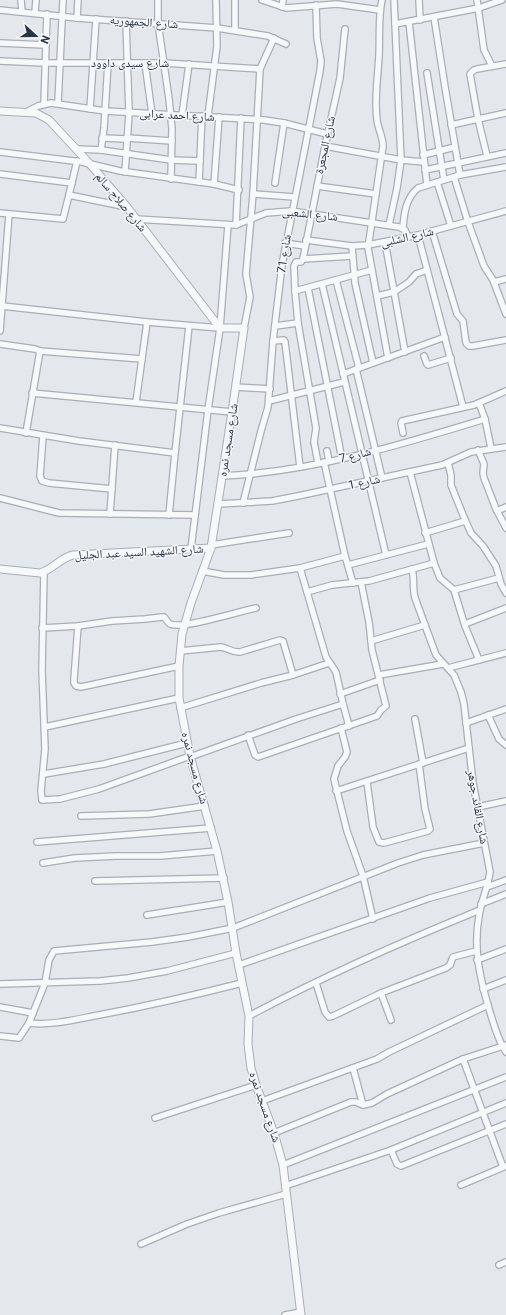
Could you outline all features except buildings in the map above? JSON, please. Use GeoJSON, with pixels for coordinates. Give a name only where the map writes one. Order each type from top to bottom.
{"type":"FeatureCollection","features":[{"type":"Feature","properties":{"kind":"street"},"geometry":{"type":"LineString","coordinates":[[21,0],[22,12]]}},
{"type":"Feature","properties":{"kind":"street"},"geometry":{"type":"LineString","coordinates":[[35,13],[36,0]]}},
{"type":"Feature","properties":{"kind":"street"},"geometry":{"type":"LineString","coordinates":[[58,103],[63,0]]}},
{"type":"Feature","properties":{"kind":"street"},"geometry":{"type":"LineString","coordinates":[[77,18],[78,0]]}},
{"type":"Feature","properties":{"kind":"street"},"geometry":{"type":"LineString","coordinates":[[158,0],[158,23],[171,114],[171,178]]}},
{"type":"Feature","properties":{"kind":"street"},"geometry":{"type":"LineString","coordinates":[[199,182],[205,116],[215,66],[217,28],[216,0]]}},
{"type":"Feature","properties":{"kind":"street"},"geometry":{"type":"LineString","coordinates":[[235,0],[236,30]]}},
{"type":"Feature","properties":{"kind":"street"},"geometry":{"type":"LineString","coordinates":[[262,0],[282,7],[290,8],[319,3],[352,5],[380,10]]}},
{"type":"Feature","properties":{"kind":"street"},"geometry":{"type":"LineString","coordinates":[[282,7],[283,0]]}},
{"type":"Feature","properties":{"kind":"street"},"geometry":{"type":"LineString","coordinates":[[382,0],[380,10],[376,105],[378,124],[383,140],[383,157],[368,245],[388,358]]}},
{"type":"Feature","properties":{"kind":"street"},"geometry":{"type":"LineString","coordinates":[[389,225],[401,160],[394,0]]}},
{"type":"Feature","properties":{"kind":"street"},"geometry":{"type":"LineString","coordinates":[[419,0],[420,20]]}},
{"type":"Feature","properties":{"kind":"street"},"geometry":{"type":"LineString","coordinates":[[477,0],[484,50],[492,66]]}},
{"type":"Feature","properties":{"kind":"street"},"geometry":{"type":"LineString","coordinates":[[395,24],[479,8],[502,0]]}},
{"type":"Feature","properties":{"kind":"street","name":"شارع 71"},"geometry":{"type":"LineString","coordinates":[[243,503],[269,401],[280,274],[291,211],[322,61],[317,38],[319,3]]}},
{"type":"Feature","properties":{"kind":"street","name":"شارع الجمهوريه"},"geometry":{"type":"LineString","coordinates":[[0,10],[77,18],[236,30],[274,38],[286,44]]}},
{"type":"Feature","properties":{"kind":"street"},"geometry":{"type":"LineString","coordinates":[[44,104],[47,14]]}},
{"type":"Feature","properties":{"kind":"street"},"geometry":{"type":"LineString","coordinates":[[434,17],[460,175]]}},
{"type":"Feature","properties":{"kind":"street"},"geometry":{"type":"LineString","coordinates":[[90,109],[96,19]]}},
{"type":"Feature","properties":{"kind":"street"},"geometry":{"type":"LineString","coordinates":[[125,172],[129,113],[126,21]]}},
{"type":"Feature","properties":{"kind":"street"},"geometry":{"type":"LineString","coordinates":[[409,22],[427,185]]}},
{"type":"Feature","properties":{"kind":"street","name":"شارع المجعرة"},"geometry":{"type":"LineString","coordinates":[[303,259],[327,134],[340,78],[346,29]]}},
{"type":"Feature","properties":{"kind":"street"},"geometry":{"type":"LineString","coordinates":[[260,69],[274,38]]}},
{"type":"Feature","properties":{"kind":"street"},"geometry":{"type":"LineString","coordinates":[[0,43],[45,45]]}},
{"type":"Feature","properties":{"kind":"street","name":"شارع سيدى داوود"},"geometry":{"type":"LineString","coordinates":[[0,61],[45,64],[164,63],[260,69]]}},
{"type":"Feature","properties":{"kind":"street"},"geometry":{"type":"LineString","coordinates":[[101,150],[106,111],[108,63]]}},
{"type":"Feature","properties":{"kind":"street"},"geometry":{"type":"LineString","coordinates":[[145,63],[152,114]]}},
{"type":"Feature","properties":{"kind":"street"},"geometry":{"type":"LineString","coordinates":[[182,115],[189,64]]}},
{"type":"Feature","properties":{"kind":"street"},"geometry":{"type":"LineString","coordinates":[[487,156],[478,119],[470,74],[474,70],[506,64]]}},
{"type":"Feature","properties":{"kind":"street","name":"شارع مسجد نمره"},"geometry":{"type":"LineString","coordinates":[[260,69],[246,274],[250,297],[211,546],[191,603],[180,651],[179,698],[190,756],[218,850],[224,878],[236,953],[249,1016],[249,1058],[256,1085],[274,1132],[283,1166],[301,1313]]}},
{"type":"Feature","properties":{"kind":"street"},"geometry":{"type":"LineString","coordinates":[[427,73],[438,151],[444,180]]}},
{"type":"Feature","properties":{"kind":"street","name":"شارع احمد عرابى"},"geometry":{"type":"LineString","coordinates":[[28,111],[44,104],[58,103],[90,109],[129,113],[219,116],[257,119],[284,123],[327,134]]}},
{"type":"Feature","properties":{"kind":"street","name":"شارع صلاح سالم"},"geometry":{"type":"LineString","coordinates":[[0,111],[28,111],[36,113],[49,120],[127,207],[220,328]]}},
{"type":"Feature","properties":{"kind":"street"},"geometry":{"type":"LineString","coordinates":[[451,125],[506,114]]}},
{"type":"Feature","properties":{"kind":"street"},"geometry":{"type":"LineString","coordinates":[[214,184],[219,116]]}},
{"type":"Feature","properties":{"kind":"street"},"geometry":{"type":"LineString","coordinates":[[136,219],[236,226],[239,190],[241,118]]}},
{"type":"Feature","properties":{"kind":"street"},"geometry":{"type":"LineString","coordinates":[[275,182],[284,123]]}},
{"type":"Feature","properties":{"kind":"street"},"geometry":{"type":"LineString","coordinates":[[102,138],[172,141]]}},
{"type":"Feature","properties":{"kind":"street"},"geometry":{"type":"LineString","coordinates":[[325,146],[401,160],[424,162]]}},
{"type":"Feature","properties":{"kind":"street"},"geometry":{"type":"LineString","coordinates":[[424,155],[455,147]]}},
{"type":"Feature","properties":{"kind":"street"},"geometry":{"type":"LineString","coordinates":[[76,149],[101,150],[171,160],[200,161]]}},
{"type":"Feature","properties":{"kind":"street"},"geometry":{"type":"LineString","coordinates":[[0,152],[77,161],[125,172],[214,184],[239,190]]}},
{"type":"Feature","properties":{"kind":"street"},"geometry":{"type":"LineString","coordinates":[[425,170],[441,165],[506,153]]}},
{"type":"Feature","properties":{"kind":"street"},"geometry":{"type":"LineString","coordinates":[[0,213],[63,219],[77,161]]}},
{"type":"Feature","properties":{"kind":"street"},"geometry":{"type":"LineString","coordinates":[[408,237],[407,232],[403,228],[405,208],[410,197],[418,188],[460,175],[506,167]]}},
{"type":"Feature","properties":{"kind":"street"},"geometry":{"type":"LineString","coordinates":[[0,174],[72,183]]}},
{"type":"Feature","properties":{"kind":"street"},"geometry":{"type":"LineString","coordinates":[[454,177],[484,266],[494,282],[506,314]]}},
{"type":"Feature","properties":{"kind":"street"},"geometry":{"type":"LineString","coordinates":[[437,182],[450,226]]}},
{"type":"Feature","properties":{"kind":"street"},"geometry":{"type":"LineString","coordinates":[[317,186],[376,194]]}},
{"type":"Feature","properties":{"kind":"street"},"geometry":{"type":"LineString","coordinates":[[252,194],[294,197]]}},
{"type":"Feature","properties":{"kind":"street"},"geometry":{"type":"LineString","coordinates":[[69,195],[127,207]]}},
{"type":"Feature","properties":{"kind":"street","name":"شارع الشعبى"},"geometry":{"type":"LineString","coordinates":[[236,226],[266,213],[291,211],[403,228]]}},
{"type":"Feature","properties":{"kind":"street","name":"شارع الشلبى"},"geometry":{"type":"LineString","coordinates":[[285,243],[352,246],[368,245],[418,235],[506,211]]}},
{"type":"Feature","properties":{"kind":"street"},"geometry":{"type":"LineString","coordinates":[[0,331],[9,214]]}},
{"type":"Feature","properties":{"kind":"street"},"geometry":{"type":"LineString","coordinates":[[191,549],[208,410],[220,328],[228,225]]}},
{"type":"Feature","properties":{"kind":"street"},"geometry":{"type":"LineString","coordinates":[[432,231],[457,314],[463,321],[466,343],[469,346],[473,346],[506,340]]}},
{"type":"Feature","properties":{"kind":"street"},"geometry":{"type":"LineString","coordinates":[[418,235],[463,407]]}},
{"type":"Feature","properties":{"kind":"street"},"geometry":{"type":"LineString","coordinates":[[385,242],[405,352]]}},
{"type":"Feature","properties":{"kind":"street"},"geometry":{"type":"LineString","coordinates":[[352,246],[354,275],[360,310],[373,363]]}},
{"type":"Feature","properties":{"kind":"street"},"geometry":{"type":"LineString","coordinates":[[352,256],[303,259],[301,262],[296,262],[295,291],[298,324],[316,428],[314,442],[323,462],[345,556],[353,583]]}},
{"type":"Feature","properties":{"kind":"street"},"geometry":{"type":"LineString","coordinates":[[295,291],[372,270]]}},
{"type":"Feature","properties":{"kind":"street"},"geometry":{"type":"LineString","coordinates":[[377,296],[394,292],[409,282],[416,274],[427,270]]}},
{"type":"Feature","properties":{"kind":"street"},"geometry":{"type":"LineString","coordinates":[[494,282],[506,279]]}},
{"type":"Feature","properties":{"kind":"street"},"geometry":{"type":"LineString","coordinates":[[336,280],[358,369],[382,478]]}},
{"type":"Feature","properties":{"kind":"street"},"geometry":{"type":"LineString","coordinates":[[322,284],[386,555]]}},
{"type":"Feature","properties":{"kind":"street"},"geometry":{"type":"LineString","coordinates":[[308,288],[342,459]]}},
{"type":"Feature","properties":{"kind":"street"},"geometry":{"type":"LineString","coordinates":[[2,306],[189,326],[244,328]]}},
{"type":"Feature","properties":{"kind":"street"},"geometry":{"type":"LineString","coordinates":[[136,402],[146,322]]}},
{"type":"Feature","properties":{"kind":"street"},"geometry":{"type":"LineString","coordinates":[[275,326],[298,324]]}},
{"type":"Feature","properties":{"kind":"street"},"geometry":{"type":"LineString","coordinates":[[169,515],[189,326]]}},
{"type":"Feature","properties":{"kind":"street"},"geometry":{"type":"LineString","coordinates":[[343,374],[445,337]]}},
{"type":"Feature","properties":{"kind":"street"},"geometry":{"type":"LineString","coordinates":[[273,341],[285,341],[300,467]]}},
{"type":"Feature","properties":{"kind":"street"},"geometry":{"type":"LineString","coordinates":[[0,344],[40,351],[142,359]]}},
{"type":"Feature","properties":{"kind":"street"},"geometry":{"type":"LineString","coordinates":[[26,433],[40,351]]}},
{"type":"Feature","properties":{"kind":"street"},"geometry":{"type":"LineString","coordinates":[[424,356],[428,365],[451,358]]}},
{"type":"Feature","properties":{"kind":"street"},"geometry":{"type":"LineString","coordinates":[[269,401],[344,382]]}},
{"type":"Feature","properties":{"kind":"street"},"geometry":{"type":"LineString","coordinates":[[236,387],[270,389]]}},
{"type":"Feature","properties":{"kind":"street"},"geometry":{"type":"LineString","coordinates":[[403,433],[402,421],[479,403],[506,391]]}},
{"type":"Feature","properties":{"kind":"street"},"geometry":{"type":"LineString","coordinates":[[32,392],[232,412]]}},
{"type":"Feature","properties":{"kind":"street"},"geometry":{"type":"LineString","coordinates":[[479,403],[485,419],[491,448]]}},
{"type":"Feature","properties":{"kind":"street","name":"شارع 7"},"geometry":{"type":"LineString","coordinates":[[222,476],[250,475],[342,459],[485,419]]}},
{"type":"Feature","properties":{"kind":"street"},"geometry":{"type":"LineString","coordinates":[[0,428],[43,436],[115,446],[175,452]]}},
{"type":"Feature","properties":{"kind":"street"},"geometry":{"type":"LineString","coordinates":[[43,436],[40,476],[42,481],[112,489]]}},
{"type":"Feature","properties":{"kind":"street"},"geometry":{"type":"LineString","coordinates":[[110,514],[115,446]]}},
{"type":"Feature","properties":{"kind":"street","name":"شارع 1"},"geometry":{"type":"LineString","coordinates":[[218,504],[272,500],[330,489],[448,463],[467,453],[478,450],[506,447]]}},
{"type":"Feature","properties":{"kind":"street"},"geometry":{"type":"LineString","coordinates":[[478,450],[484,464],[484,478],[497,511],[506,528]]}},
{"type":"Feature","properties":{"kind":"street"},"geometry":{"type":"LineString","coordinates":[[323,462],[327,451]]}},
{"type":"Feature","properties":{"kind":"street"},"geometry":{"type":"LineString","coordinates":[[448,463],[452,485],[465,521],[471,533],[483,546],[496,566],[499,578],[506,593]]}},
{"type":"Feature","properties":{"kind":"street"},"geometry":{"type":"LineString","coordinates":[[410,472],[434,563],[440,578],[454,590],[479,660]]}},
{"type":"Feature","properties":{"kind":"street"},"geometry":{"type":"LineString","coordinates":[[0,498],[52,512],[195,515]]}},
{"type":"Feature","properties":{"kind":"street"},"geometry":{"type":"LineString","coordinates":[[497,511],[506,507]]}},
{"type":"Feature","properties":{"kind":"street"},"geometry":{"type":"LineString","coordinates":[[425,533],[465,521]]}},
{"type":"Feature","properties":{"kind":"street"},"geometry":{"type":"LineString","coordinates":[[211,546],[289,533]]}},
{"type":"Feature","properties":{"kind":"street"},"geometry":{"type":"LineString","coordinates":[[348,565],[428,544]]}},
{"type":"Feature","properties":{"kind":"street","name":"شارع الشهيد السيد عبد الجليل"},"geometry":{"type":"LineString","coordinates":[[44,572],[63,558],[72,555],[191,549],[211,546]]}},
{"type":"Feature","properties":{"kind":"street"},"geometry":{"type":"LineString","coordinates":[[202,571],[224,576],[242,576],[300,568],[345,556]]}},
{"type":"Feature","properties":{"kind":"street"},"geometry":{"type":"LineString","coordinates":[[308,592],[332,586],[361,582],[434,563]]}},
{"type":"Feature","properties":{"kind":"street"},"geometry":{"type":"LineString","coordinates":[[300,568],[326,657],[336,672],[340,694],[349,726]]}},
{"type":"Feature","properties":{"kind":"street"},"geometry":{"type":"LineString","coordinates":[[0,569],[36,573],[44,572],[42,670],[46,749],[41,796],[42,800],[46,801],[99,788],[248,735],[343,704]]}},
{"type":"Feature","properties":{"kind":"street","name":"شارع القائد جوهر"},"geometry":{"type":"LineString","coordinates":[[412,569],[415,580],[414,595],[424,625],[436,655],[454,675],[461,692],[473,783],[484,843],[490,866],[488,884],[480,907],[476,950],[477,960],[488,1006],[495,1028],[506,1052]]}},
{"type":"Feature","properties":{"kind":"street"},"geometry":{"type":"LineString","coordinates":[[454,590],[499,578]]}},
{"type":"Feature","properties":{"kind":"street"},"geometry":{"type":"LineString","coordinates":[[248,735],[254,753],[258,756],[377,716],[381,710],[386,707],[374,659],[369,622],[361,582]]}},
{"type":"Feature","properties":{"kind":"street"},"geometry":{"type":"LineString","coordinates":[[42,628],[78,626],[112,620],[145,620],[162,617],[164,617],[171,625],[185,625],[256,608]]}},
{"type":"Feature","properties":{"kind":"street"},"geometry":{"type":"LineString","coordinates":[[465,624],[506,608]]}},
{"type":"Feature","properties":{"kind":"street"},"geometry":{"type":"LineString","coordinates":[[371,641],[424,625]]}},
{"type":"Feature","properties":{"kind":"street"},"geometry":{"type":"LineString","coordinates":[[78,626],[74,679],[76,686],[179,666]]}},
{"type":"Feature","properties":{"kind":"street"},"geometry":{"type":"LineString","coordinates":[[180,651],[225,647],[234,652],[240,652],[280,640],[283,641],[293,675]]}},
{"type":"Feature","properties":{"kind":"street"},"geometry":{"type":"LineString","coordinates":[[448,668],[506,653]]}},
{"type":"Feature","properties":{"kind":"street"},"geometry":{"type":"LineString","coordinates":[[180,708],[329,663]]}},
{"type":"Feature","properties":{"kind":"street"},"geometry":{"type":"LineString","coordinates":[[340,694],[379,678],[443,664]]}},
{"type":"Feature","properties":{"kind":"street"},"geometry":{"type":"LineString","coordinates":[[45,727],[179,698]]}},
{"type":"Feature","properties":{"kind":"street"},"geometry":{"type":"LineString","coordinates":[[466,723],[506,709]]}},
{"type":"Feature","properties":{"kind":"street"},"geometry":{"type":"LineString","coordinates":[[488,716],[500,739],[506,745]]}},
{"type":"Feature","properties":{"kind":"street"},"geometry":{"type":"LineString","coordinates":[[366,782],[374,827],[379,842],[384,843],[428,831],[430,829],[425,809],[415,719]]}},
{"type":"Feature","properties":{"kind":"street"},"geometry":{"type":"LineString","coordinates":[[341,728],[347,752],[334,774],[336,791],[347,831],[363,876],[373,919]]}},
{"type":"Feature","properties":{"kind":"street"},"geometry":{"type":"LineString","coordinates":[[44,774],[104,764],[187,743]]}},
{"type":"Feature","properties":{"kind":"street"},"geometry":{"type":"LineString","coordinates":[[336,791],[469,748]]}},
{"type":"Feature","properties":{"kind":"street"},"geometry":{"type":"LineString","coordinates":[[478,807],[506,801]]}},
{"type":"Feature","properties":{"kind":"street"},"geometry":{"type":"LineString","coordinates":[[81,816],[149,814],[205,806]]}},
{"type":"Feature","properties":{"kind":"street"},"geometry":{"type":"LineString","coordinates":[[37,842],[211,828]]}},
{"type":"Feature","properties":{"kind":"street"},"geometry":{"type":"LineString","coordinates":[[0,1036],[19,1038],[29,1024],[45,983],[52,952],[56,950],[152,942],[188,937],[232,928],[398,863],[484,843]]}},
{"type":"Feature","properties":{"kind":"street"},"geometry":{"type":"LineString","coordinates":[[43,862],[75,858],[160,856],[218,850]]}},
{"type":"Feature","properties":{"kind":"street"},"geometry":{"type":"LineString","coordinates":[[95,881],[224,878]]}},
{"type":"Feature","properties":{"kind":"street"},"geometry":{"type":"LineString","coordinates":[[239,965],[430,898],[506,880]]}},
{"type":"Feature","properties":{"kind":"street"},"geometry":{"type":"LineString","coordinates":[[249,1016],[285,997],[506,894]]}},
{"type":"Feature","properties":{"kind":"street"},"geometry":{"type":"LineString","coordinates":[[148,914],[228,902]]}},
{"type":"Feature","properties":{"kind":"street"},"geometry":{"type":"LineString","coordinates":[[477,960],[506,949]]}},
{"type":"Feature","properties":{"kind":"street"},"geometry":{"type":"LineString","coordinates":[[316,983],[325,1012],[329,1016],[333,1016],[381,994],[446,968],[450,965],[453,957],[476,950]]}},
{"type":"Feature","properties":{"kind":"street"},"geometry":{"type":"LineString","coordinates":[[0,984],[100,981],[142,976],[236,953]]}},
{"type":"Feature","properties":{"kind":"street"},"geometry":{"type":"LineString","coordinates":[[483,989],[506,980]]}},
{"type":"Feature","properties":{"kind":"street"},"geometry":{"type":"LineString","coordinates":[[29,1024],[85,1018],[192,996],[242,983]]}},
{"type":"Feature","properties":{"kind":"street"},"geometry":{"type":"LineString","coordinates":[[381,994],[391,1020]]}},
{"type":"Feature","properties":{"kind":"street"},"geometry":{"type":"LineString","coordinates":[[262,1101],[377,1059],[488,1006]]}},
{"type":"Feature","properties":{"kind":"street"},"geometry":{"type":"LineString","coordinates":[[0,1007],[33,1013]]}},
{"type":"Feature","properties":{"kind":"street"},"geometry":{"type":"LineString","coordinates":[[274,1132],[349,1102],[356,1102],[364,1105],[372,1103],[387,1094],[463,1059],[504,1045]]}},
{"type":"Feature","properties":{"kind":"street"},"geometry":{"type":"LineString","coordinates":[[461,1184],[505,1166],[463,1059]]}},
{"type":"Feature","properties":{"kind":"street"},"geometry":{"type":"LineString","coordinates":[[353,1068],[364,1105]]}},
{"type":"Feature","properties":{"kind":"street"},"geometry":{"type":"LineString","coordinates":[[283,1166],[506,1077]]}},
{"type":"Feature","properties":{"kind":"street"},"geometry":{"type":"LineString","coordinates":[[154,1118],[256,1085]]}},
{"type":"Feature","properties":{"kind":"street"},"geometry":{"type":"LineString","coordinates":[[285,1186],[391,1150],[506,1103]]}},
{"type":"Feature","properties":{"kind":"street"},"geometry":{"type":"LineString","coordinates":[[391,1150],[397,1164],[401,1166],[506,1124]]}},
{"type":"Feature","properties":{"kind":"street"},"geometry":{"type":"LineString","coordinates":[[141,1244],[187,1224],[219,1213],[286,1194]]}},
{"type":"Feature","properties":{"kind":"street"},"geometry":{"type":"LineString","coordinates":[[499,1265],[506,1262]]}},
{"type":"Feature","properties":{"kind":"street"},"geometry":{"type":"LineString","coordinates":[[285,1315],[301,1313]]}}]}
